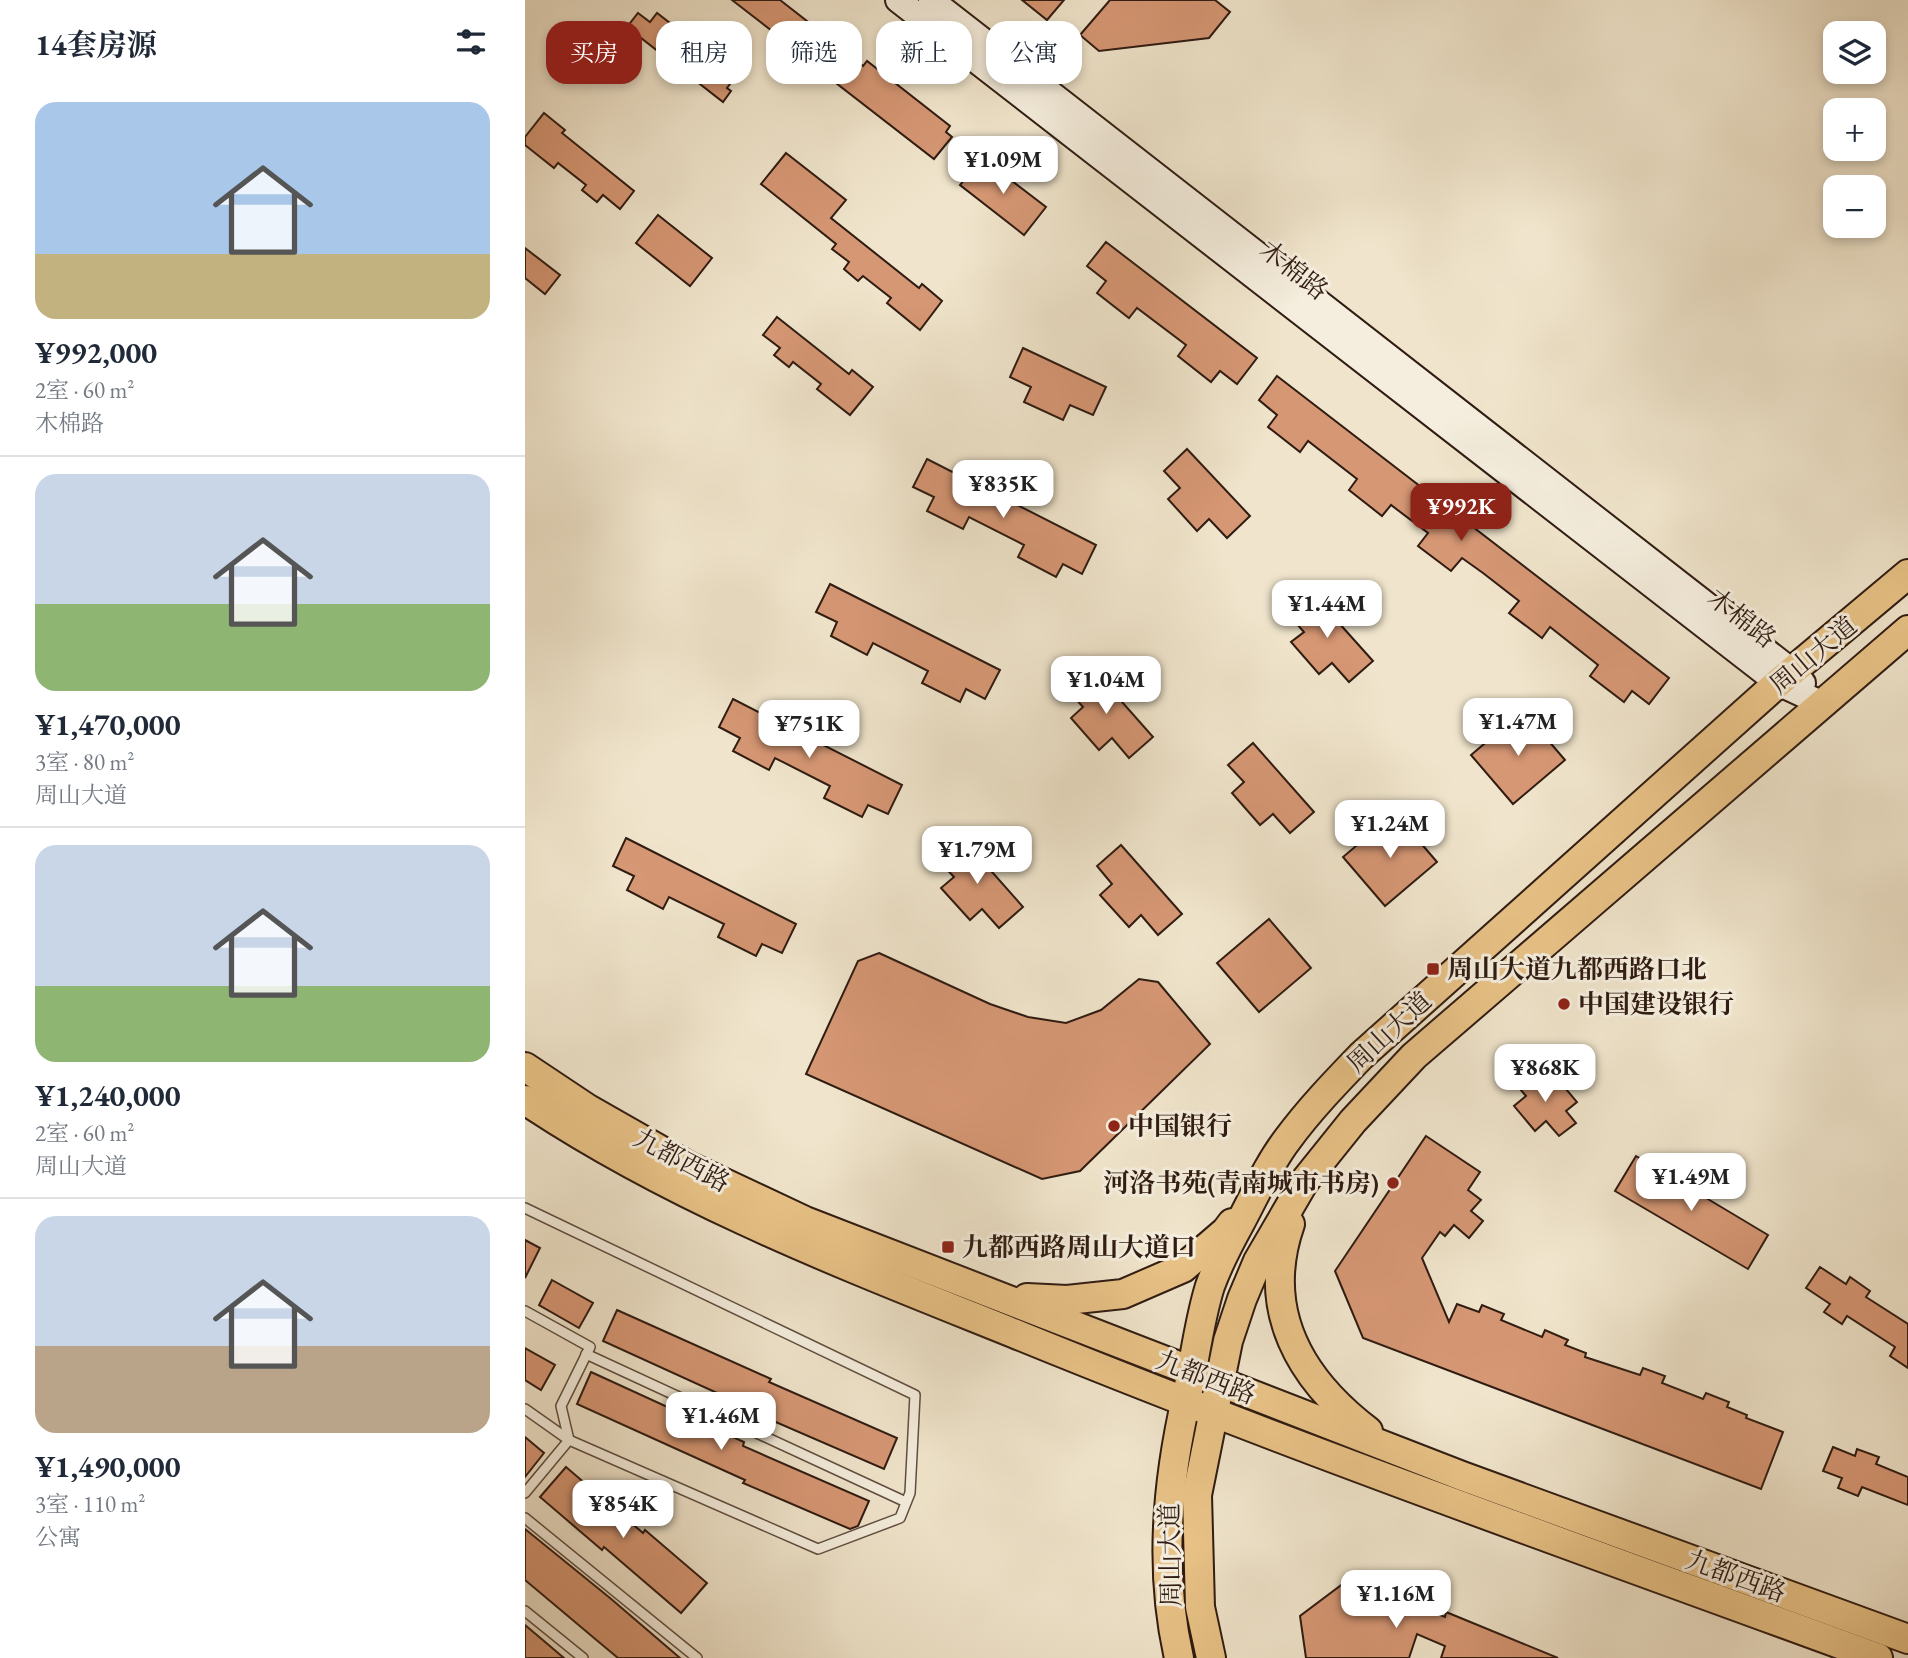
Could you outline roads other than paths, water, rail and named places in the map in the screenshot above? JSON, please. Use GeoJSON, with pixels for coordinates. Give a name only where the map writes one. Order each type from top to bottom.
{"type":"FeatureCollection","features":[{"type":"Feature","properties":{"kind":"main road","name":"木棉路"},"geometry":{"type":"LineString","coordinates":[[898,0],[1785,678],[1823,704]]}},
{"type":"Feature","properties":{"kind":"main road","name":"木棉路"},"geometry":{"type":"LineString","coordinates":[[931,0],[1785,678]]}},
{"type":"Feature","properties":{"kind":"main road","name":"周山大道"},"geometry":{"type":"LineString","coordinates":[[1179,1658],[1171,1624],[1166,1543],[1170,1483],[1210,1286],[1223,1255],[1264,1178],[1294,1131],[1361,1056],[1785,678],[1908,574]]}},
{"type":"Feature","properties":{"kind":"main road","name":"周山大道"},"geometry":{"type":"LineString","coordinates":[[1211,1658],[1200,1608],[1197,1496],[1212,1414],[1228,1341],[1252,1274],[1304,1182],[1353,1121],[1414,1056],[1908,630]]}},
{"type":"Feature","properties":{"kind":"main road","name":"九都西路"},"geometry":{"type":"LineString","coordinates":[[525,1068],[588,1109],[688,1166],[805,1221],[1390,1448],[1908,1639]]}},
{"type":"Feature","properties":{"kind":"main road","name":"九都西路"},"geometry":{"type":"LineString","coordinates":[[525,1100],[572,1132],[677,1188],[794,1245],[1212,1414],[1878,1658]]}},
{"type":"Feature","properties":{"kind":"main road"},"geometry":{"type":"LineString","coordinates":[[1006,1298],[1067,1300],[1123,1294],[1182,1268],[1226,1231],[1264,1178]]}},
{"type":"Feature","properties":{"kind":"main road"},"geometry":{"type":"LineString","coordinates":[[1304,1182],[1280,1260],[1278,1286],[1281,1308],[1301,1357],[1316,1381],[1350,1417],[1390,1448]]}},
{"type":"Feature","properties":{"kind":"lane"},"geometry":{"type":"LineString","coordinates":[[525,1208],[915,1395],[909,1493],[900,1518],[818,1549],[569,1440],[525,1409]]}},
{"type":"Feature","properties":{"kind":"lane"},"geometry":{"type":"LineString","coordinates":[[525,1311],[590,1347],[561,1406],[569,1440]]}},
{"type":"Feature","properties":{"kind":"lane"},"geometry":{"type":"LineString","coordinates":[[586,1354],[906,1502]]}},
{"type":"Feature","properties":{"kind":"lane"},"geometry":{"type":"LineString","coordinates":[[525,1493],[569,1440]]}},
{"type":"Feature","properties":{"kind":"lane"},"geometry":{"type":"LineString","coordinates":[[525,1518],[697,1658]]}},
{"type":"Feature","properties":{"kind":"lane"},"geometry":{"type":"LineString","coordinates":[[525,1611],[583,1658]]}},
{"type":"Feature","properties":{"kind":"place","name":"周山大道九都西路口北"},"geometry":{"type":"Point","coordinates":[1433,969]}},
{"type":"Feature","properties":{"kind":"place","name":"中国建设银行"},"geometry":{"type":"Point","coordinates":[1564,1004]}},
{"type":"Feature","properties":{"kind":"place","name":"中国银行"},"geometry":{"type":"Point","coordinates":[1114,1126]}},
{"type":"Feature","properties":{"kind":"place","name":"河洛书苑(青南城市书房)"},"geometry":{"type":"Point","coordinates":[1393,1183]}},
{"type":"Feature","properties":{"kind":"place","name":"九都西路周山大道口"},"geometry":{"type":"Point","coordinates":[948,1247]}}]}
